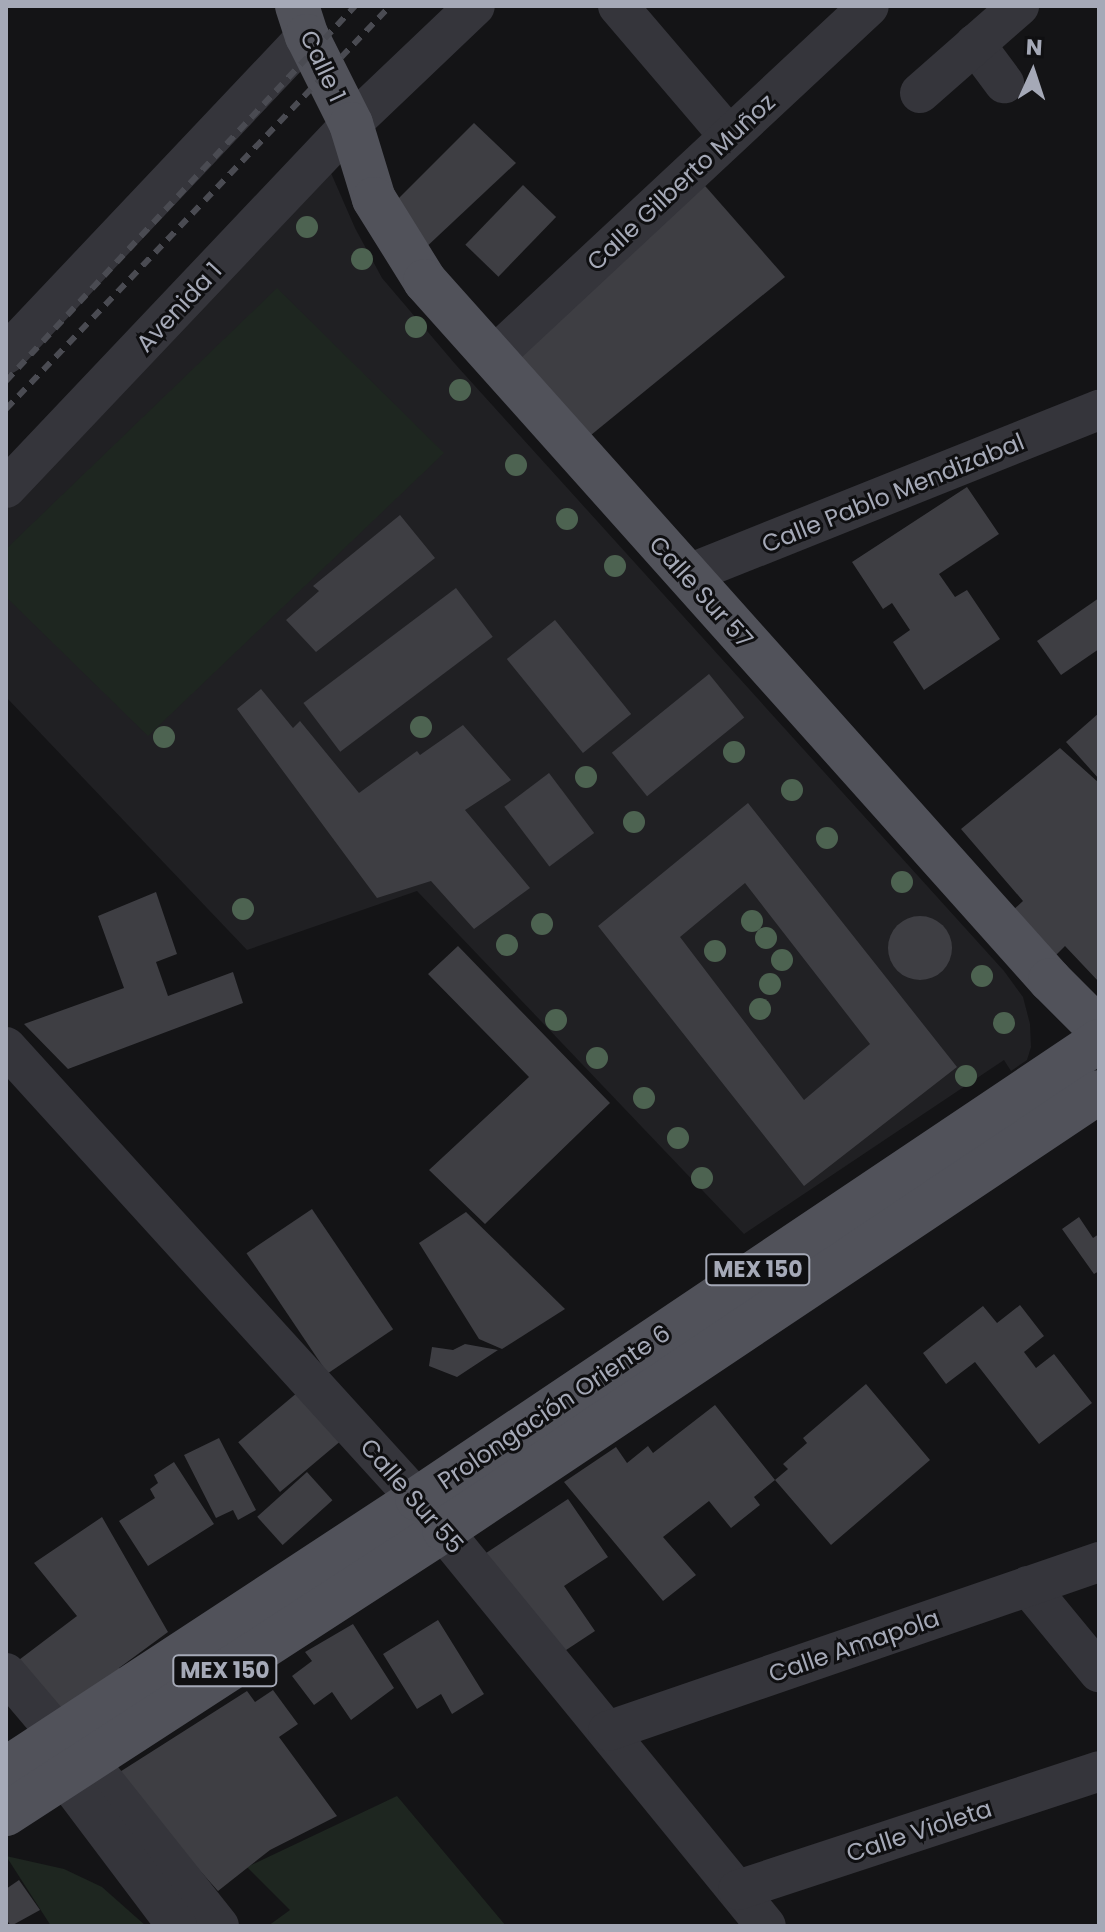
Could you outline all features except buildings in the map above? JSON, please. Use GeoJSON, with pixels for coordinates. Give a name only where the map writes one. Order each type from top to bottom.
{"type":"FeatureCollection","features":[{"type":"Feature","properties":{"kind":"main road","name":"Calle 1"},"geometry":{"type":"LineString","coordinates":[[302,21],[351,124]]}},
{"type":"Feature","properties":{"kind":"main road","name":"Calle Sur 57"},"geometry":{"type":"LineString","coordinates":[[351,124],[374,199],[396,240],[425,281],[1039,969],[1099,1029]]}},
{"type":"Feature","properties":{"kind":"main road","name":"Prolongación Oriente 6"},"geometry":{"type":"LineString","coordinates":[[6,1814],[69,1757],[431,1514],[1099,1041]]}},
{"type":"Feature","properties":{"kind":"main road","name":"Prolongación Oriente 6"},"geometry":{"type":"LineString","coordinates":[[431,1514],[1099,1092]]}},
{"type":"Feature","properties":{"kind":"main road","name":"Prolongación Oriente 6"},"geometry":{"type":"LineString","coordinates":[[6,1769],[69,1757]]}},
{"type":"Feature","properties":{"kind":"street","name":"Avenida 1"},"geometry":{"type":"LineString","coordinates":[[6,488],[351,124],[475,6]]}},
{"type":"Feature","properties":{"kind":"street"},"geometry":{"type":"LineString","coordinates":[[618,6],[729,136]]}},
{"type":"Feature","properties":{"kind":"street","name":"Calle Gilberto Muñoz"},"geometry":{"type":"LineString","coordinates":[[493,357],[869,6]]}},
{"type":"Feature","properties":{"kind":"street"},"geometry":{"type":"LineString","coordinates":[[920,93],[1019,6]]}},
{"type":"Feature","properties":{"kind":"street"},"geometry":{"type":"LineString","coordinates":[[14,329],[302,21]]}},
{"type":"Feature","properties":{"kind":"street"},"geometry":{"type":"LineString","coordinates":[[975,44],[1004,83]]}},
{"type":"Feature","properties":{"kind":"street","name":"Calle Pablo Mendizabal"},"geometry":{"type":"LineString","coordinates":[[686,575],[1099,410]]}},
{"type":"Feature","properties":{"kind":"street","name":"Calle Sur 55"},"geometry":{"type":"LineString","coordinates":[[6,1047],[431,1514],[766,1926]]}},
{"type":"Feature","properties":{"kind":"street","name":"Calle Amapola"},"geometry":{"type":"LineString","coordinates":[[608,1731],[1099,1562]]}},
{"type":"Feature","properties":{"kind":"street"},"geometry":{"type":"LineString","coordinates":[[1028,1586],[1099,1672]]}},
{"type":"Feature","properties":{"kind":"street"},"geometry":{"type":"LineString","coordinates":[[6,1673],[69,1757],[177,1926]]}},
{"type":"Feature","properties":{"kind":"street"},"geometry":{"type":"LineString","coordinates":[[69,1757],[219,1926]]}},
{"type":"Feature","properties":{"kind":"street","name":"Calle Violeta"},"geometry":{"type":"LineString","coordinates":[[738,1890],[1099,1771]]}},
{"type":"Feature","properties":{"kind":"shaded area"},"geometry":{"type":"Polygon","coordinates":[[[331,173],[355,228],[382,278],[456,365],[1004,971],[1023,997],[1030,1024],[1031,1047],[1027,1060],[1011,1071],[1004,1060],[744,1234],[417,891],[247,950],[6,697],[6,510],[331,173]]]}},
{"type":"Feature","properties":{"kind":"shaded area"},"geometry":{"type":"Polygon","coordinates":[[[277,288],[444,453],[148,736],[6,597],[6,549],[277,288]]]}},
{"type":"Feature","properties":{"kind":"shaded area"},"geometry":{"type":"Polygon","coordinates":[[[397,1796],[506,1926],[268,1926],[290,1910],[247,1867],[397,1796]]]}},
{"type":"Feature","properties":{"kind":"shaded area"},"geometry":{"type":"Polygon","coordinates":[[[6,1856],[64,1869],[102,1887],[146,1926],[51,1926],[6,1856]]]}},
{"type":"Feature","properties":{"kind":"railway"},"geometry":{"type":"LineString","coordinates":[[6,381],[355,6]]}},
{"type":"Feature","properties":{"kind":"railway"},"geometry":{"type":"LineString","coordinates":[[6,409],[390,6]]}}]}
